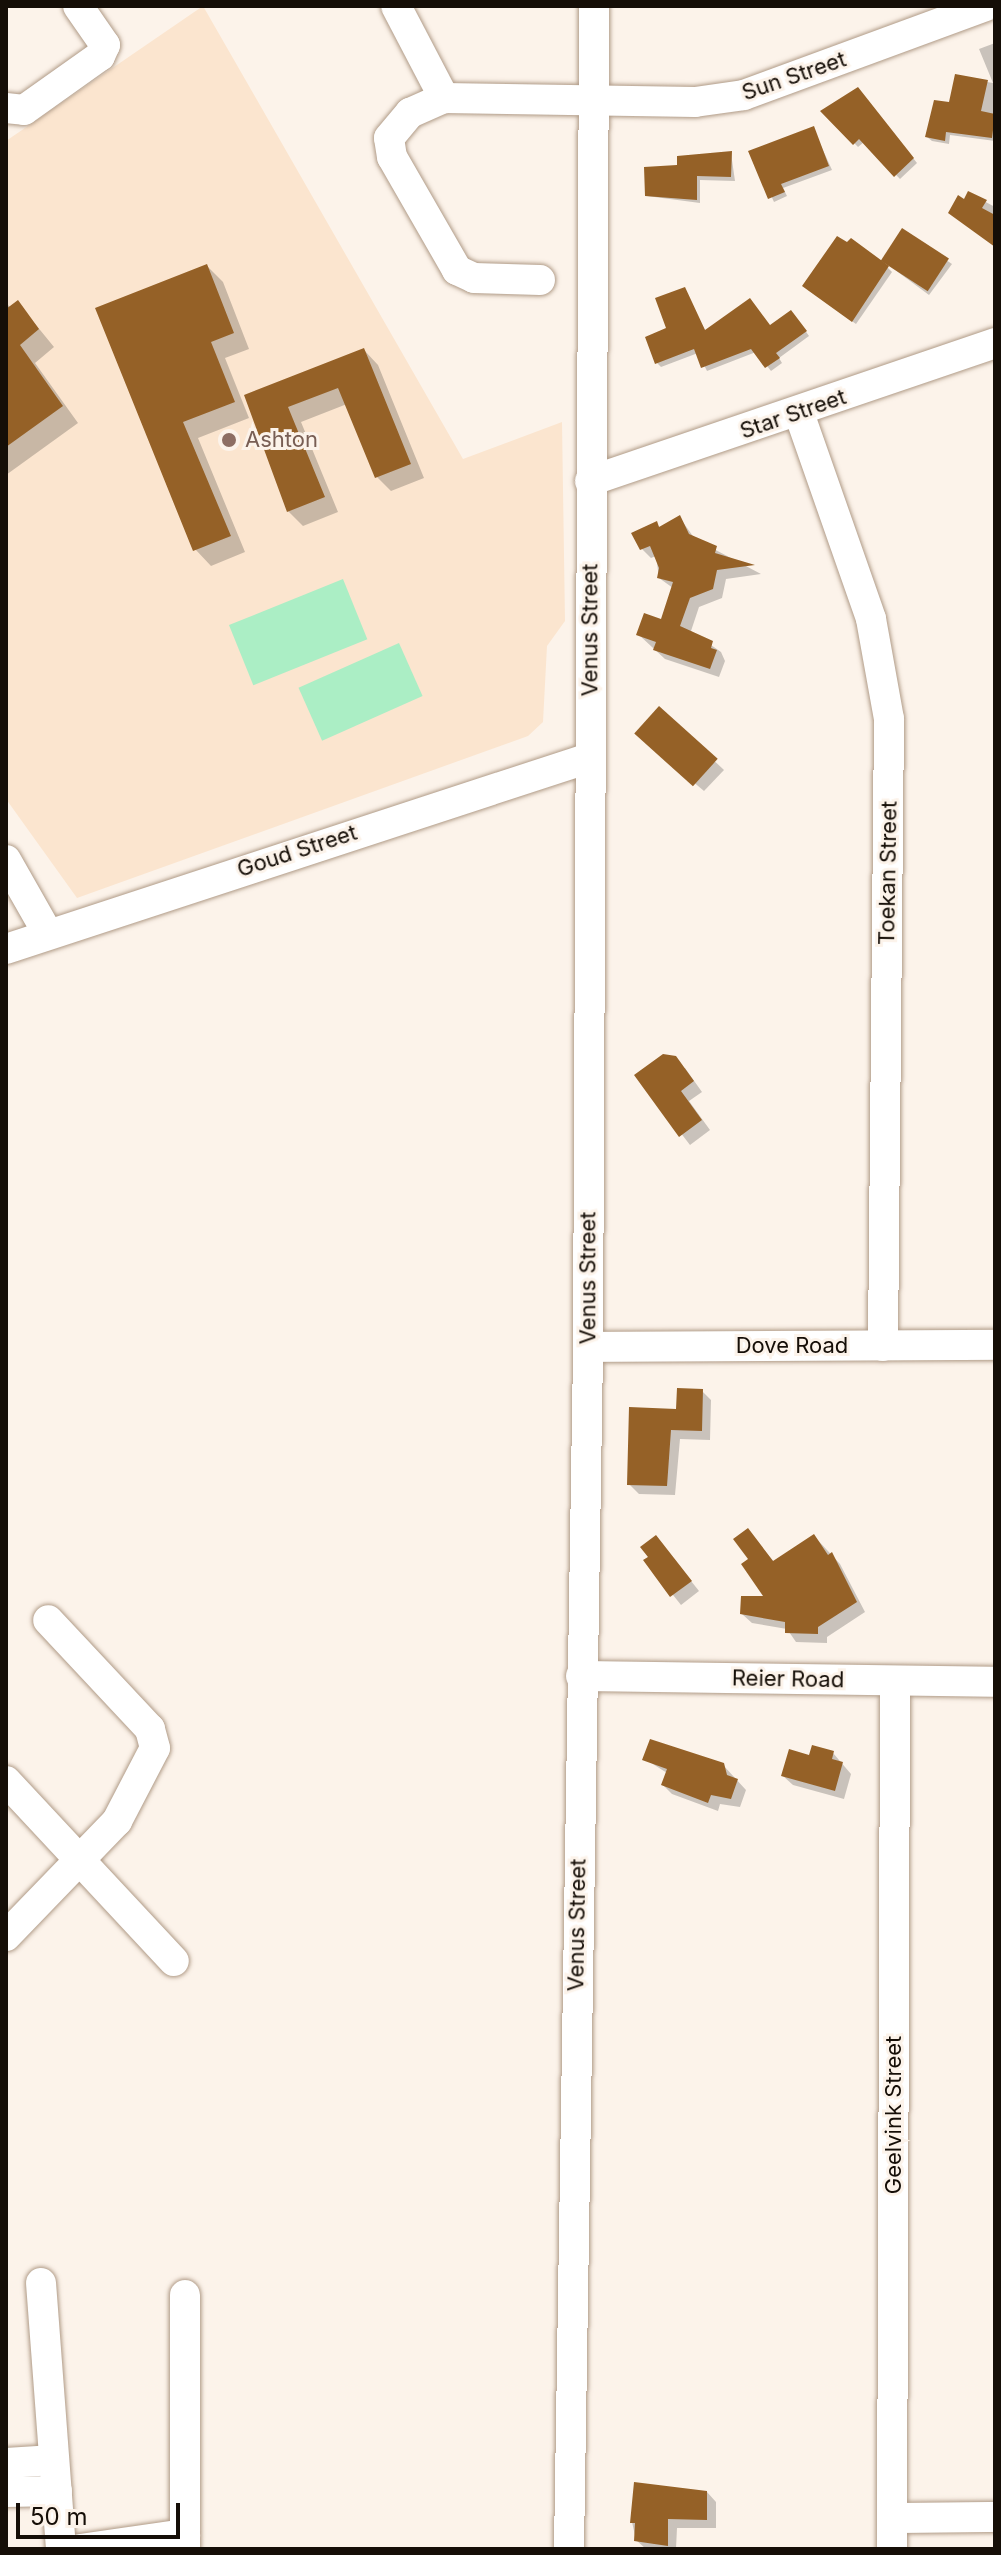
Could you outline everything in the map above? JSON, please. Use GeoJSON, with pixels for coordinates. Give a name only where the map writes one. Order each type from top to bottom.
{"type":"FeatureCollection","features":[{"type":"Feature","properties":{"kind":"street"},"geometry":{"type":"LineString","coordinates":[[6,108],[24,110],[100,56],[105,45],[78,6]]}},
{"type":"Feature","properties":{"kind":"street"},"geometry":{"type":"LineString","coordinates":[[396,6],[444,98],[410,113],[389,138],[402,177],[457,270],[474,278],[540,280]]}},
{"type":"Feature","properties":{"kind":"street","name":"Venus Street"},"geometry":{"type":"LineString","coordinates":[[569,2549],[588,1347],[594,6]]}},
{"type":"Feature","properties":{"kind":"street","name":"Sun Street"},"geometry":{"type":"LineString","coordinates":[[444,98],[695,102],[744,95],[956,11],[986,6]]}},
{"type":"Feature","properties":{"kind":"street","name":"Star Street"},"geometry":{"type":"LineString","coordinates":[[590,481],[799,413],[995,343]]}},
{"type":"Feature","properties":{"kind":"street","name":"Toekan Street"},"geometry":{"type":"LineString","coordinates":[[799,413],[871,619],[889,719],[883,1346]]}},
{"type":"Feature","properties":{"kind":"street","name":"Goud Street"},"geometry":{"type":"LineString","coordinates":[[6,949],[589,758]]}},
{"type":"Feature","properties":{"kind":"street"},"geometry":{"type":"LineString","coordinates":[[6,860],[48,934]]}},
{"type":"Feature","properties":{"kind":"street","name":"Dove Road"},"geometry":{"type":"LineString","coordinates":[[588,1347],[995,1345]]}},
{"type":"Feature","properties":{"kind":"street"},"geometry":{"type":"LineString","coordinates":[[6,1936],[117,1821],[155,1748],[150,1729],[48,1620]]}},
{"type":"Feature","properties":{"kind":"street","name":"Reier Road"},"geometry":{"type":"LineString","coordinates":[[581,1676],[995,1682]]}},
{"type":"Feature","properties":{"kind":"street","name":"Geelvink Street"},"geometry":{"type":"LineString","coordinates":[[892,2549],[895,1681]]}},
{"type":"Feature","properties":{"kind":"street"},"geometry":{"type":"LineString","coordinates":[[6,1781],[174,1961]]}},
{"type":"Feature","properties":{"kind":"street"},"geometry":{"type":"LineString","coordinates":[[41,2283],[61,2549]]}},
{"type":"Feature","properties":{"kind":"street"},"geometry":{"type":"LineString","coordinates":[[81,2549],[185,2542],[185,2295]]}},
{"type":"Feature","properties":{"kind":"street"},"geometry":{"type":"LineString","coordinates":[[6,2463],[54,2460]]}},
{"type":"Feature","properties":{"kind":"street"},"geometry":{"type":"LineString","coordinates":[[6,2492],[57,2491]]}},
{"type":"Feature","properties":{"kind":"street"},"geometry":{"type":"LineString","coordinates":[[893,2518],[995,2517]]}},
{"type":"Feature","properties":{"kind":"shaded area","name":"Ashton"},"geometry":{"type":"Polygon","coordinates":[[[203,6],[463,459],[562,422],[565,621],[547,646],[543,722],[528,736],[77,898],[6,799],[6,141],[203,6]]]}},
{"type":"Feature","properties":{"kind":"green space"},"geometry":{"type":"Polygon","coordinates":[[[343,579],[367,639],[253,685],[229,625],[343,579]]]}},
{"type":"Feature","properties":{"kind":"green space"},"geometry":{"type":"Polygon","coordinates":[[[399,643],[423,696],[322,741],[299,688],[399,643]]]}},
{"type":"Feature","properties":{"kind":"building"},"geometry":{"type":"Polygon","coordinates":[[[955,74],[988,80],[981,111],[995,114],[992,138],[946,132],[945,141],[925,137],[934,100],[949,102],[955,74]]]}},
{"type":"Feature","properties":{"kind":"building"},"geometry":{"type":"Polygon","coordinates":[[[858,87],[914,158],[894,177],[859,139],[853,145],[820,111],[858,87]]]}},
{"type":"Feature","properties":{"kind":"building"},"geometry":{"type":"Polygon","coordinates":[[[814,126],[829,166],[781,184],[785,192],[768,199],[748,151],[814,126]]]}},
{"type":"Feature","properties":{"kind":"building"},"geometry":{"type":"Polygon","coordinates":[[[732,151],[731,177],[697,176],[697,200],[645,196],[644,167],[677,165],[677,156],[732,151]]]}},
{"type":"Feature","properties":{"kind":"building"},"geometry":{"type":"Polygon","coordinates":[[[968,191],[987,200],[982,208],[995,215],[995,247],[948,213],[958,195],[964,199],[968,191]]]}},
{"type":"Feature","properties":{"kind":"building"},"geometry":{"type":"Polygon","coordinates":[[[902,228],[949,258],[928,291],[881,261],[902,228]]]}},
{"type":"Feature","properties":{"kind":"building"},"geometry":{"type":"Polygon","coordinates":[[[837,236],[847,242],[851,238],[889,266],[852,322],[802,286],[837,236]]]}},
{"type":"Feature","properties":{"kind":"building"},"geometry":{"type":"Polygon","coordinates":[[[207,264],[234,333],[211,342],[235,402],[183,422],[231,536],[193,551],[95,308],[207,264]]]}},
{"type":"Feature","properties":{"kind":"building"},"geometry":{"type":"Polygon","coordinates":[[[685,287],[705,330],[750,298],[770,325],[791,310],[807,331],[776,353],[780,358],[765,368],[751,349],[701,368],[694,349],[655,364],[645,337],[666,328],[655,298],[685,287]]]}},
{"type":"Feature","properties":{"kind":"building"},"geometry":{"type":"Polygon","coordinates":[[[18,300],[39,329],[20,345],[63,406],[6,447],[6,309],[18,300]]]}},
{"type":"Feature","properties":{"kind":"building"},"geometry":{"type":"Polygon","coordinates":[[[364,348],[411,464],[375,478],[338,388],[288,407],[325,497],[287,512],[244,395],[364,348]]]}},
{"type":"Feature","properties":{"kind":"building"},"geometry":{"type":"Polygon","coordinates":[[[680,515],[689,534],[717,546],[715,553],[755,565],[717,570],[713,589],[690,598],[680,626],[713,641],[711,648],[717,650],[710,669],[653,650],[656,642],[636,635],[644,613],[661,619],[673,582],[657,578],[659,568],[650,546],[640,550],[631,533],[657,521],[659,527],[680,515]]]}},
{"type":"Feature","properties":{"kind":"building"},"geometry":{"type":"Polygon","coordinates":[[[659,706],[718,759],[693,786],[634,733],[659,706]]]}},
{"type":"Feature","properties":{"kind":"building"},"geometry":{"type":"Polygon","coordinates":[[[663,1054],[676,1056],[694,1081],[681,1091],[702,1120],[679,1137],[634,1075],[663,1054]]]}},
{"type":"Feature","properties":{"kind":"building"},"geometry":{"type":"Polygon","coordinates":[[[677,1388],[703,1389],[702,1431],[671,1430],[667,1486],[627,1485],[629,1407],[676,1409],[677,1388]]]}},
{"type":"Feature","properties":{"kind":"building"},"geometry":{"type":"Polygon","coordinates":[[[748,1528],[773,1561],[814,1534],[828,1555],[832,1552],[857,1602],[818,1627],[818,1634],[785,1633],[785,1622],[740,1614],[741,1596],[763,1596],[741,1564],[748,1559],[733,1539],[748,1528]]]}},
{"type":"Feature","properties":{"kind":"building"},"geometry":{"type":"Polygon","coordinates":[[[656,1535],[692,1581],[670,1597],[643,1560],[648,1557],[640,1547],[656,1535]]]}},
{"type":"Feature","properties":{"kind":"building"},"geometry":{"type":"Polygon","coordinates":[[[650,1739],[724,1763],[727,1775],[738,1779],[731,1799],[711,1795],[708,1803],[661,1785],[667,1769],[642,1760],[650,1739]]]}},
{"type":"Feature","properties":{"kind":"building"},"geometry":{"type":"Polygon","coordinates":[[[812,1745],[834,1751],[832,1759],[843,1762],[835,1791],[781,1776],[789,1749],[809,1755],[812,1745]]]}},
{"type":"Feature","properties":{"kind":"building"},"geometry":{"type":"Polygon","coordinates":[[[634,2482],[707,2491],[707,2520],[668,2519],[668,2546],[634,2541],[635,2523],[630,2523],[634,2482]]]}},
{"type":"Feature","properties":{"kind":"place","name":"Ashton"},"geometry":{"type":"Point","coordinates":[229,440]}}]}
